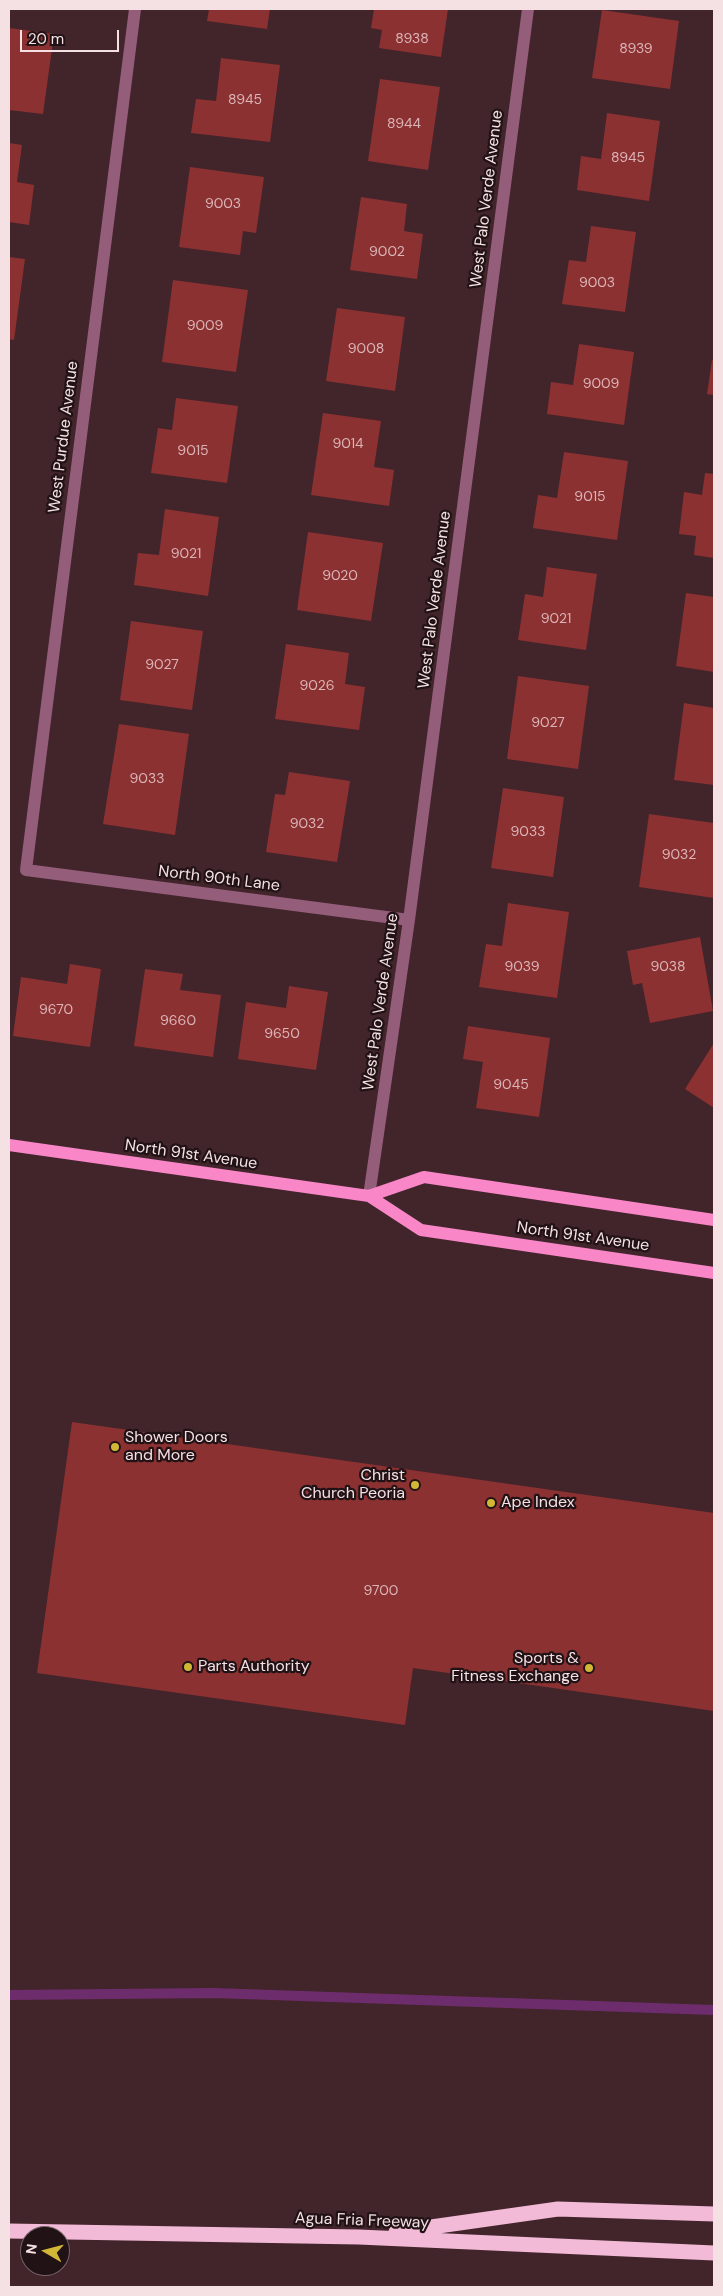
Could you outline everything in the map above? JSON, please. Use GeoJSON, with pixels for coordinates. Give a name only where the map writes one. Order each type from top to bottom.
{"type":"FeatureCollection","features":[{"type":"Feature","properties":{"kind":"highway"},"geometry":{"type":"LineString","coordinates":[[359,2237],[558,2209],[714,2214]]}},
{"type":"Feature","properties":{"kind":"highway","name":"Agua Fria Freeway"},"geometry":{"type":"LineString","coordinates":[[9,2231],[359,2237],[714,2253]]}},
{"type":"Feature","properties":{"kind":"main road","name":"North 91st Avenue"},"geometry":{"type":"LineString","coordinates":[[9,1145],[369,1196],[421,1230],[714,1273]]}},
{"type":"Feature","properties":{"kind":"main road","name":"North 91st Avenue"},"geometry":{"type":"LineString","coordinates":[[369,1196],[424,1177],[714,1220]]}},
{"type":"Feature","properties":{"kind":"street","name":"West Purdue Avenue"},"geometry":{"type":"LineString","coordinates":[[26,870],[135,9]]}},
{"type":"Feature","properties":{"kind":"street","name":"West Palo Verde Avenue"},"geometry":{"type":"LineString","coordinates":[[369,1196],[409,920],[528,9]]}},
{"type":"Feature","properties":{"kind":"street","name":"North 90th Lane"},"geometry":{"type":"LineString","coordinates":[[26,870],[409,920]]}},
{"type":"Feature","properties":{"kind":"building"},"geometry":{"type":"Polygon","coordinates":[[[209,9],[270,9],[267,29],[207,21],[209,9]]]}},
{"type":"Feature","properties":{"kind":"building"},"geometry":{"type":"Polygon","coordinates":[[[374,9],[448,9],[441,57],[379,48],[382,30],[371,28],[374,9]]]}},
{"type":"Feature","properties":{"kind":"building"},"geometry":{"type":"Polygon","coordinates":[[[602,10],[679,21],[670,89],[592,78],[602,10]]]}},
{"type":"Feature","properties":{"kind":"building"},"geometry":{"type":"Polygon","coordinates":[[[9,28],[54,34],[43,114],[9,110],[9,28]]]}},
{"type":"Feature","properties":{"kind":"building"},"geometry":{"type":"Polygon","coordinates":[[[221,58],[280,65],[270,142],[191,133],[196,99],[216,101],[221,58]]]}},
{"type":"Feature","properties":{"kind":"building"},"geometry":{"type":"Polygon","coordinates":[[[380,79],[440,87],[428,170],[368,161],[380,79]]]}},
{"type":"Feature","properties":{"kind":"building"},"geometry":{"type":"Polygon","coordinates":[[[607,113],[660,121],[649,201],[577,190],[581,156],[601,159],[607,113]]]}},
{"type":"Feature","properties":{"kind":"building"},"geometry":{"type":"Polygon","coordinates":[[[9,143],[22,145],[17,182],[34,185],[29,225],[9,222],[9,143]]]}},
{"type":"Feature","properties":{"kind":"building"},"geometry":{"type":"Polygon","coordinates":[[[190,167],[264,177],[256,233],[243,231],[240,255],[179,247],[190,167]]]}},
{"type":"Feature","properties":{"kind":"building"},"geometry":{"type":"Polygon","coordinates":[[[361,197],[407,204],[404,231],[423,234],[417,279],[350,270],[361,197]]]}},
{"type":"Feature","properties":{"kind":"building"},"geometry":{"type":"Polygon","coordinates":[[[591,226],[636,232],[625,312],[562,304],[569,260],[586,262],[591,226]]]}},
{"type":"Feature","properties":{"kind":"building"},"geometry":{"type":"Polygon","coordinates":[[[9,257],[25,259],[14,340],[9,339],[9,257]]]}},
{"type":"Feature","properties":{"kind":"building"},"geometry":{"type":"Polygon","coordinates":[[[173,280],[248,290],[236,372],[162,362],[173,280]]]}},
{"type":"Feature","properties":{"kind":"building"},"geometry":{"type":"Polygon","coordinates":[[[337,308],[405,317],[395,391],[326,381],[337,308]]]}},
{"type":"Feature","properties":{"kind":"building"},"geometry":{"type":"Polygon","coordinates":[[[579,344],[634,352],[624,425],[547,414],[551,382],[573,385],[579,344]]]}},
{"type":"Feature","properties":{"kind":"building"},"geometry":{"type":"Polygon","coordinates":[[[712,360],[714,361],[714,395],[707,394],[712,360]]]}},
{"type":"Feature","properties":{"kind":"building"},"geometry":{"type":"Polygon","coordinates":[[[176,398],[238,406],[227,483],[151,473],[158,428],[172,430],[176,398]]]}},
{"type":"Feature","properties":{"kind":"building"},"geometry":{"type":"Polygon","coordinates":[[[323,413],[381,421],[374,467],[394,470],[389,506],[311,495],[323,413]]]}},
{"type":"Feature","properties":{"kind":"building"},"geometry":{"type":"Polygon","coordinates":[[[564,452],[628,461],[617,540],[533,528],[538,495],[557,498],[564,452]]]}},
{"type":"Feature","properties":{"kind":"building"},"geometry":{"type":"Polygon","coordinates":[[[705,473],[714,474],[714,558],[694,555],[696,536],[679,534],[684,492],[702,495],[705,473]]]}},
{"type":"Feature","properties":{"kind":"building"},"geometry":{"type":"Polygon","coordinates":[[[165,509],[219,517],[208,596],[134,585],[138,553],[159,555],[165,509]]]}},
{"type":"Feature","properties":{"kind":"building"},"geometry":{"type":"Polygon","coordinates":[[[308,532],[383,543],[371,621],[297,610],[308,532]]]}},
{"type":"Feature","properties":{"kind":"building"},"geometry":{"type":"Polygon","coordinates":[[[547,567],[597,574],[586,650],[518,640],[525,594],[543,597],[547,567]]]}},
{"type":"Feature","properties":{"kind":"building"},"geometry":{"type":"Polygon","coordinates":[[[686,593],[714,597],[714,672],[676,666],[686,593]]]}},
{"type":"Feature","properties":{"kind":"building"},"geometry":{"type":"Polygon","coordinates":[[[131,621],[203,631],[192,710],[120,700],[131,621]]]}},
{"type":"Feature","properties":{"kind":"building"},"geometry":{"type":"Polygon","coordinates":[[[286,644],[349,653],[345,684],[365,687],[359,730],[275,719],[286,644]]]}},
{"type":"Feature","properties":{"kind":"building"},"geometry":{"type":"Polygon","coordinates":[[[518,676],[589,686],[578,769],[507,759],[518,676]]]}},
{"type":"Feature","properties":{"kind":"building"},"geometry":{"type":"Polygon","coordinates":[[[684,703],[714,708],[714,785],[674,780],[684,703]]]}},
{"type":"Feature","properties":{"kind":"building"},"geometry":{"type":"Polygon","coordinates":[[[119,724],[189,734],[175,835],[103,824],[119,724]]]}},
{"type":"Feature","properties":{"kind":"building"},"geometry":{"type":"Polygon","coordinates":[[[289,772],[350,781],[337,862],[266,852],[275,794],[285,795],[289,772]]]}},
{"type":"Feature","properties":{"kind":"building"},"geometry":{"type":"Polygon","coordinates":[[[503,788],[564,797],[553,877],[491,868],[503,788]]]}},
{"type":"Feature","properties":{"kind":"building"},"geometry":{"type":"Polygon","coordinates":[[[649,814],[714,823],[714,898],[639,887],[649,814]]]}},
{"type":"Feature","properties":{"kind":"building"},"geometry":{"type":"Polygon","coordinates":[[[508,903],[569,912],[557,998],[479,987],[486,944],[502,946],[508,903]]]}},
{"type":"Feature","properties":{"kind":"building"},"geometry":{"type":"Polygon","coordinates":[[[700,937],[713,1011],[650,1023],[642,983],[633,985],[627,951],[700,937]]]}},
{"type":"Feature","properties":{"kind":"building"},"geometry":{"type":"Polygon","coordinates":[[[70,964],[101,969],[90,1047],[13,1036],[21,977],[67,984],[70,964]]]}},
{"type":"Feature","properties":{"kind":"building"},"geometry":{"type":"Polygon","coordinates":[[[145,969],[183,974],[180,990],[221,995],[213,1057],[134,1046],[145,969]]]}},
{"type":"Feature","properties":{"kind":"building"},"geometry":{"type":"Polygon","coordinates":[[[289,986],[328,992],[316,1070],[238,1059],[246,1002],[286,1008],[289,986]]]}},
{"type":"Feature","properties":{"kind":"building"},"geometry":{"type":"Polygon","coordinates":[[[468,1026],[550,1038],[539,1117],[476,1108],[483,1062],[463,1059],[468,1026]]]}},
{"type":"Feature","properties":{"kind":"building"},"geometry":{"type":"Polygon","coordinates":[[[714,1043],[714,1108],[685,1089],[714,1043]]]}},
{"type":"Feature","properties":{"kind":"building"},"geometry":{"type":"Polygon","coordinates":[[[72,1422],[714,1513],[714,1711],[413,1668],[405,1725],[37,1673],[72,1422]]]}},
{"type":"Feature","properties":{"kind":"waterway"},"geometry":{"type":"LineString","coordinates":[[9,1995],[213,1993],[714,2010]]}},
{"type":"Feature","properties":{"kind":"place","name":"Shower Doors and More"},"geometry":{"type":"Point","coordinates":[115,1447]}},
{"type":"Feature","properties":{"kind":"place","name":"Christ Church Peoria"},"geometry":{"type":"Point","coordinates":[415,1485]}},
{"type":"Feature","properties":{"kind":"place","name":"Ape Index"},"geometry":{"type":"Point","coordinates":[491,1503]}},
{"type":"Feature","properties":{"kind":"place","name":"Parts Authority"},"geometry":{"type":"Point","coordinates":[188,1667]}},
{"type":"Feature","properties":{"kind":"place","name":"Sports & Fitness Exchange"},"geometry":{"type":"Point","coordinates":[589,1668]}}]}
